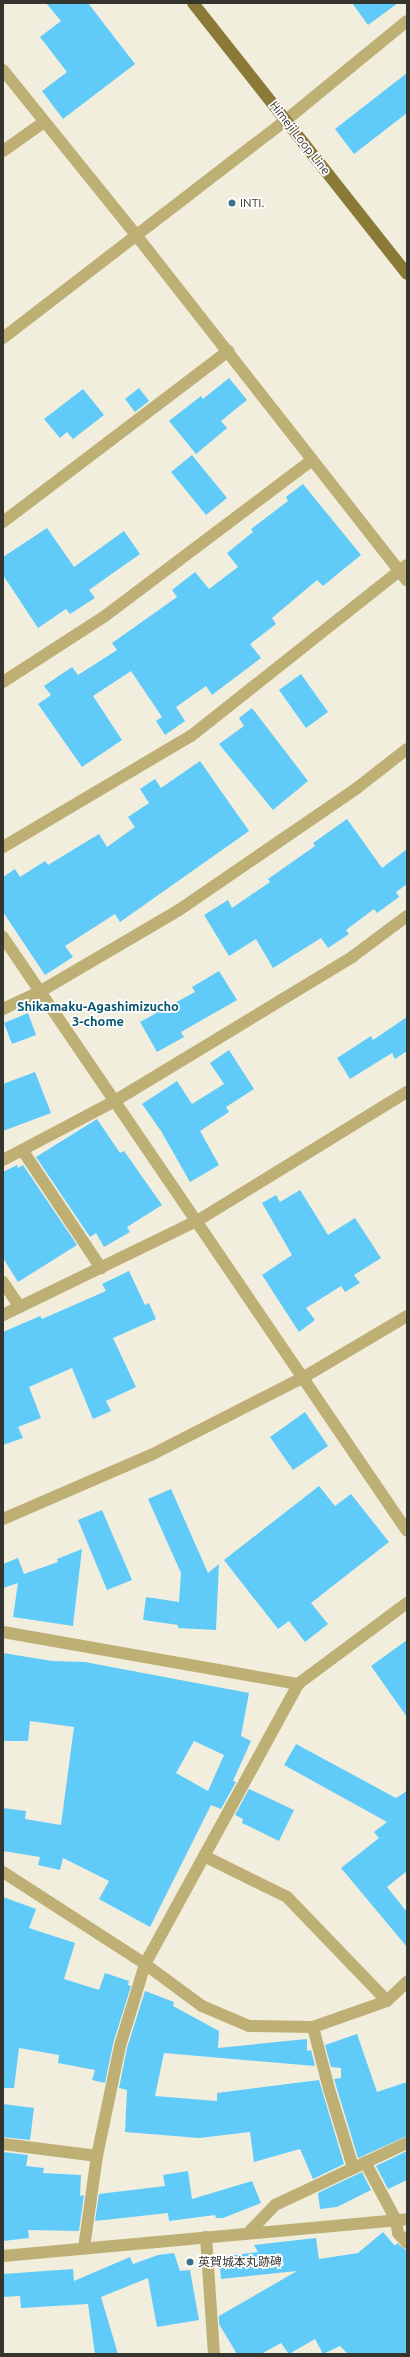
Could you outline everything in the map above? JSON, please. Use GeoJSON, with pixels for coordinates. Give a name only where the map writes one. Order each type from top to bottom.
{"type":"FeatureCollection","features":[{"type":"Feature","properties":{"kind":"main road","name":"Himeji Loop Line"},"geometry":{"type":"LineString","coordinates":[[193,3],[407,274]]}},
{"type":"Feature","properties":{"kind":"street"},"geometry":{"type":"LineString","coordinates":[[3,338],[286,120],[407,21]]}},
{"type":"Feature","properties":{"kind":"street"},"geometry":{"type":"LineString","coordinates":[[3,70],[228,351],[312,460],[403,568],[407,581]]}},
{"type":"Feature","properties":{"kind":"street"},"geometry":{"type":"LineString","coordinates":[[3,151],[44,122]]}},
{"type":"Feature","properties":{"kind":"street"},"geometry":{"type":"LineString","coordinates":[[3,522],[228,351]]}},
{"type":"Feature","properties":{"kind":"street"},"geometry":{"type":"LineString","coordinates":[[3,682],[105,616],[312,460]]}},
{"type":"Feature","properties":{"kind":"street"},"geometry":{"type":"LineString","coordinates":[[3,847],[191,736],[403,568]]}},
{"type":"Feature","properties":{"kind":"street"},"geometry":{"type":"LineString","coordinates":[[3,1009],[41,991],[179,910],[357,788],[407,749]]}},
{"type":"Feature","properties":{"kind":"street"},"geometry":{"type":"LineString","coordinates":[[3,1160],[23,1151],[114,1102],[352,957],[407,916]]}},
{"type":"Feature","properties":{"kind":"street"},"geometry":{"type":"LineString","coordinates":[[3,936],[114,1102],[304,1377],[407,1531]]}},
{"type":"Feature","properties":{"kind":"street"},"geometry":{"type":"LineString","coordinates":[[3,1315],[196,1221],[407,1092]]}},
{"type":"Feature","properties":{"kind":"street"},"geometry":{"type":"LineString","coordinates":[[23,1151],[101,1268]]}},
{"type":"Feature","properties":{"kind":"street"},"geometry":{"type":"LineString","coordinates":[[3,1282],[20,1307]]}},
{"type":"Feature","properties":{"kind":"street"},"geometry":{"type":"LineString","coordinates":[[3,1519],[151,1455],[304,1377],[407,1316]]}},
{"type":"Feature","properties":{"kind":"street"},"geometry":{"type":"LineString","coordinates":[[84,2248],[97,2156],[120,2046],[145,1964],[298,1684],[407,1603]]}},
{"type":"Feature","properties":{"kind":"street"},"geometry":{"type":"LineString","coordinates":[[3,1632],[298,1684]]}},
{"type":"Feature","properties":{"kind":"street"},"geometry":{"type":"LineString","coordinates":[[204,1856],[287,1897],[387,2001]]}},
{"type":"Feature","properties":{"kind":"street"},"geometry":{"type":"LineString","coordinates":[[3,1872],[145,1964],[202,2006],[249,2026],[313,2027],[387,2001],[407,1982]]}},
{"type":"Feature","properties":{"kind":"street"},"geometry":{"type":"LineString","coordinates":[[313,2027],[328,2089],[353,2167]]}},
{"type":"Feature","properties":{"kind":"street"},"geometry":{"type":"LineString","coordinates":[[250,2231],[276,2205],[353,2167],[407,2143]]}},
{"type":"Feature","properties":{"kind":"street"},"geometry":{"type":"LineString","coordinates":[[3,2144],[97,2156]]}},
{"type":"Feature","properties":{"kind":"street"},"geometry":{"type":"LineString","coordinates":[[365,2162],[402,2220],[398,2233],[407,2243]]}},
{"type":"Feature","properties":{"kind":"street"},"geometry":{"type":"LineString","coordinates":[[3,2256],[250,2231],[402,2220]]}},
{"type":"Feature","properties":{"kind":"street"},"geometry":{"type":"LineString","coordinates":[[206,2236],[214,2354]]}},
{"type":"Feature","properties":{"kind":"building"},"geometry":{"type":"Polygon","coordinates":[[[46,3],[88,3],[135,64],[63,119],[42,91],[67,72],[40,37],[61,21],[46,3]]]}},
{"type":"Feature","properties":{"kind":"building"},"geometry":{"type":"Polygon","coordinates":[[[352,3],[398,3],[368,25],[352,3]]]}},
{"type":"Feature","properties":{"kind":"building"},"geometry":{"type":"Polygon","coordinates":[[[407,73],[407,113],[354,154],[335,129],[407,73]]]}},
{"type":"Feature","properties":{"kind":"building"},"geometry":{"type":"Polygon","coordinates":[[[229,378],[247,400],[221,421],[227,428],[196,454],[169,421],[201,396],[203,399],[229,378]]]}},
{"type":"Feature","properties":{"kind":"building"},"geometry":{"type":"Polygon","coordinates":[[[139,388],[149,401],[135,412],[125,399],[139,388]]]}},
{"type":"Feature","properties":{"kind":"building"},"geometry":{"type":"Polygon","coordinates":[[[83,389],[104,415],[73,439],[67,432],[60,438],[44,419],[83,389]]]}},
{"type":"Feature","properties":{"kind":"building"},"geometry":{"type":"Polygon","coordinates":[[[192,455],[227,498],[206,515],[171,472],[192,455]]]}},
{"type":"Feature","properties":{"kind":"building"},"geometry":{"type":"Polygon","coordinates":[[[303,484],[361,555],[323,586],[317,580],[272,618],[276,624],[250,644],[261,658],[212,695],[206,686],[176,707],[185,721],[165,735],[156,721],[162,717],[131,671],[93,696],[122,740],[82,767],[38,704],[51,695],[44,686],[72,667],[78,675],[117,650],[112,643],[177,597],[172,590],[195,572],[209,589],[238,567],[227,553],[253,532],[251,529],[288,501],[286,497],[303,484]]]}},
{"type":"Feature","properties":{"kind":"building"},"geometry":{"type":"Polygon","coordinates":[[[47,528],[74,567],[124,531],[140,554],[89,590],[95,598],[70,614],[66,609],[38,628],[3,575],[3,557],[47,528]]]}},
{"type":"Feature","properties":{"kind":"building"},"geometry":{"type":"Polygon","coordinates":[[[301,674],[328,712],[306,728],[279,690],[301,674]]]}},
{"type":"Feature","properties":{"kind":"building"},"geometry":{"type":"Polygon","coordinates":[[[252,708],[308,781],[273,810],[219,744],[244,726],[239,718],[252,708]]]}},
{"type":"Feature","properties":{"kind":"building"},"geometry":{"type":"Polygon","coordinates":[[[200,761],[249,831],[120,922],[115,914],[65,946],[73,957],[45,975],[3,912],[3,877],[15,869],[20,877],[45,861],[48,865],[99,834],[107,847],[135,827],[128,817],[149,803],[140,789],[155,779],[161,788],[200,761]]]}},
{"type":"Feature","properties":{"kind":"building"},"geometry":{"type":"Polygon","coordinates":[[[347,819],[382,868],[407,849],[407,884],[396,892],[399,897],[377,913],[374,909],[346,930],[349,934],[328,948],[321,938],[273,968],[256,939],[229,956],[204,915],[228,900],[232,908],[270,882],[268,879],[315,846],[313,843],[347,819]]]}},
{"type":"Feature","properties":{"kind":"building"},"geometry":{"type":"Polygon","coordinates":[[[219,971],[237,1000],[181,1032],[184,1037],[157,1052],[140,1022],[195,992],[192,987],[219,971]]]}},
{"type":"Feature","properties":{"kind":"building"},"geometry":{"type":"Polygon","coordinates":[[[28,1013],[36,1035],[12,1044],[4,1023],[28,1013]]]}},
{"type":"Feature","properties":{"kind":"building"},"geometry":{"type":"Polygon","coordinates":[[[407,1017],[407,1051],[395,1059],[392,1053],[350,1079],[337,1058],[371,1036],[373,1040],[407,1017]]]}},
{"type":"Feature","properties":{"kind":"building"},"geometry":{"type":"Polygon","coordinates":[[[229,1050],[254,1089],[226,1107],[229,1112],[200,1131],[219,1165],[190,1182],[161,1131],[142,1104],[177,1081],[192,1104],[224,1084],[210,1063],[229,1050]]]}},
{"type":"Feature","properties":{"kind":"building"},"geometry":{"type":"Polygon","coordinates":[[[35,1072],[51,1113],[3,1131],[3,1084],[35,1072]]]}},
{"type":"Feature","properties":{"kind":"building"},"geometry":{"type":"Polygon","coordinates":[[[97,1119],[120,1153],[124,1151],[162,1205],[127,1227],[130,1232],[104,1247],[96,1233],[90,1237],[36,1157],[97,1119]]]}},
{"type":"Feature","properties":{"kind":"building"},"geometry":{"type":"Polygon","coordinates":[[[17,1165],[18,1168],[23,1165],[77,1245],[18,1282],[3,1258],[3,1172],[17,1165]]]}},
{"type":"Feature","properties":{"kind":"building"},"geometry":{"type":"Polygon","coordinates":[[[300,1190],[328,1235],[355,1218],[381,1258],[354,1275],[360,1283],[345,1292],[341,1286],[306,1308],[315,1320],[299,1332],[262,1275],[292,1255],[262,1203],[276,1195],[280,1202],[300,1190]]]}},
{"type":"Feature","properties":{"kind":"building"},"geometry":{"type":"Polygon","coordinates":[[[129,1271],[145,1305],[149,1303],[156,1319],[113,1338],[136,1387],[106,1401],[111,1411],[93,1419],[72,1368],[29,1387],[41,1418],[18,1427],[23,1438],[3,1445],[3,1332],[40,1316],[42,1319],[106,1291],[102,1284],[129,1271]]]}},
{"type":"Feature","properties":{"kind":"building"},"geometry":{"type":"Polygon","coordinates":[[[305,1412],[328,1446],[293,1470],[270,1437],[305,1412]]]}},
{"type":"Feature","properties":{"kind":"building"},"geometry":{"type":"Polygon","coordinates":[[[319,1486],[335,1506],[351,1494],[389,1542],[311,1603],[328,1624],[305,1642],[289,1621],[278,1629],[224,1560],[319,1486]]]}},
{"type":"Feature","properties":{"kind":"building"},"geometry":{"type":"Polygon","coordinates":[[[171,1489],[208,1573],[219,1564],[216,1630],[178,1628],[178,1625],[143,1620],[146,1597],[179,1602],[181,1573],[148,1499],[171,1489]]]}},
{"type":"Feature","properties":{"kind":"building"},"geometry":{"type":"Polygon","coordinates":[[[102,1510],[132,1580],[107,1590],[78,1520],[102,1510]]]}},
{"type":"Feature","properties":{"kind":"building"},"geometry":{"type":"Polygon","coordinates":[[[82,1549],[73,1626],[13,1617],[18,1583],[3,1588],[3,1564],[18,1558],[24,1574],[58,1562],[57,1559],[82,1549]]]}},
{"type":"Feature","properties":{"kind":"building"},"geometry":{"type":"Polygon","coordinates":[[[407,1640],[407,1717],[371,1666],[407,1640]]]}},
{"type":"Feature","properties":{"kind":"building"},"geometry":{"type":"Polygon","coordinates":[[[3,1653],[52,1661],[85,1662],[249,1693],[241,1736],[251,1741],[233,1781],[236,1782],[221,1809],[211,1805],[150,1927],[99,1899],[109,1881],[63,1858],[60,1870],[38,1865],[40,1857],[3,1851],[3,1808],[26,1811],[25,1819],[61,1825],[74,1727],[30,1721],[28,1741],[3,1741],[3,1653]],[[194,1741],[176,1773],[208,1791],[224,1755],[194,1741]]]}},
{"type":"Feature","properties":{"kind":"building"},"geometry":{"type":"Polygon","coordinates":[[[296,1744],[396,1798],[407,1791],[407,1871],[387,1887],[407,1912],[407,1947],[341,1868],[379,1838],[374,1832],[387,1822],[284,1765],[296,1744]]]}},
{"type":"Feature","properties":{"kind":"building"},"geometry":{"type":"Polygon","coordinates":[[[249,1789],[294,1810],[279,1841],[242,1823],[243,1819],[235,1815],[249,1789]]]}},
{"type":"Feature","properties":{"kind":"building"},"geometry":{"type":"Polygon","coordinates":[[[3,1897],[36,1909],[29,1928],[75,1943],[64,1979],[99,1990],[105,1973],[129,1981],[128,1985],[131,1986],[113,2044],[105,2083],[92,2080],[95,2070],[58,2063],[59,2055],[19,2048],[14,2088],[3,2088],[3,1897]]]}},
{"type":"Feature","properties":{"kind":"building"},"geometry":{"type":"Polygon","coordinates":[[[145,1991],[174,2002],[173,2006],[219,2031],[218,2048],[307,2039],[307,2051],[311,2050],[315,2066],[164,2053],[155,2096],[217,2101],[217,2093],[319,2080],[344,2164],[313,2179],[300,2149],[254,2162],[250,2132],[199,2138],[125,2132],[127,2090],[119,2088],[127,2048],[145,1991]]]}},
{"type":"Feature","properties":{"kind":"building"},"geometry":{"type":"Polygon","coordinates":[[[357,2034],[377,2092],[407,2082],[407,2136],[358,2158],[334,2079],[341,2078],[341,2068],[331,2067],[325,2045],[357,2034]]]}},
{"type":"Feature","properties":{"kind":"building"},"geometry":{"type":"Polygon","coordinates":[[[3,2104],[34,2108],[30,2140],[3,2137],[3,2104]]]}},
{"type":"Feature","properties":{"kind":"building"},"geometry":{"type":"Polygon","coordinates":[[[407,2151],[407,2180],[388,2189],[376,2166],[407,2151]]]}},
{"type":"Feature","properties":{"kind":"building"},"geometry":{"type":"Polygon","coordinates":[[[3,2152],[28,2155],[26,2166],[44,2168],[43,2173],[81,2175],[80,2196],[84,2195],[79,2231],[28,2230],[29,2238],[3,2241],[3,2152]]]}},
{"type":"Feature","properties":{"kind":"building"},"geometry":{"type":"Polygon","coordinates":[[[188,2171],[192,2199],[252,2181],[261,2203],[223,2218],[216,2218],[215,2215],[169,2221],[168,2213],[95,2221],[99,2194],[165,2186],[163,2175],[188,2171]]]}},
{"type":"Feature","properties":{"kind":"building"},"geometry":{"type":"Polygon","coordinates":[[[362,2172],[371,2190],[337,2207],[320,2209],[318,2193],[362,2172]]]}},
{"type":"Feature","properties":{"kind":"building"},"geometry":{"type":"Polygon","coordinates":[[[383,2232],[395,2246],[397,2243],[407,2251],[407,2354],[348,2354],[340,2346],[323,2354],[315,2339],[289,2354],[281,2343],[261,2354],[237,2354],[219,2324],[219,2316],[297,2271],[221,2279],[219,2257],[258,2252],[254,2245],[316,2238],[319,2259],[358,2253],[383,2232]]]}},
{"type":"Feature","properties":{"kind":"building"},"geometry":{"type":"Polygon","coordinates":[[[174,2253],[180,2271],[190,2270],[199,2320],[157,2327],[148,2278],[101,2297],[118,2354],[95,2354],[88,2304],[21,2308],[20,2296],[3,2297],[3,2274],[73,2269],[74,2281],[130,2257],[133,2264],[158,2255],[174,2253]]]}},
{"type":"Feature","properties":{"kind":"place","name":"INTI."},"geometry":{"type":"Point","coordinates":[232,203]}},
{"type":"Feature","properties":{"kind":"place","name":"英賀城本丸跡碑"},"geometry":{"type":"Point","coordinates":[190,2262]}},
{"type":"Feature","properties":{"kind":"district","name":"Shikamaku-Agashimizucho 3-chome"},"geometry":{"type":"Point","coordinates":[98,1014]}}]}
